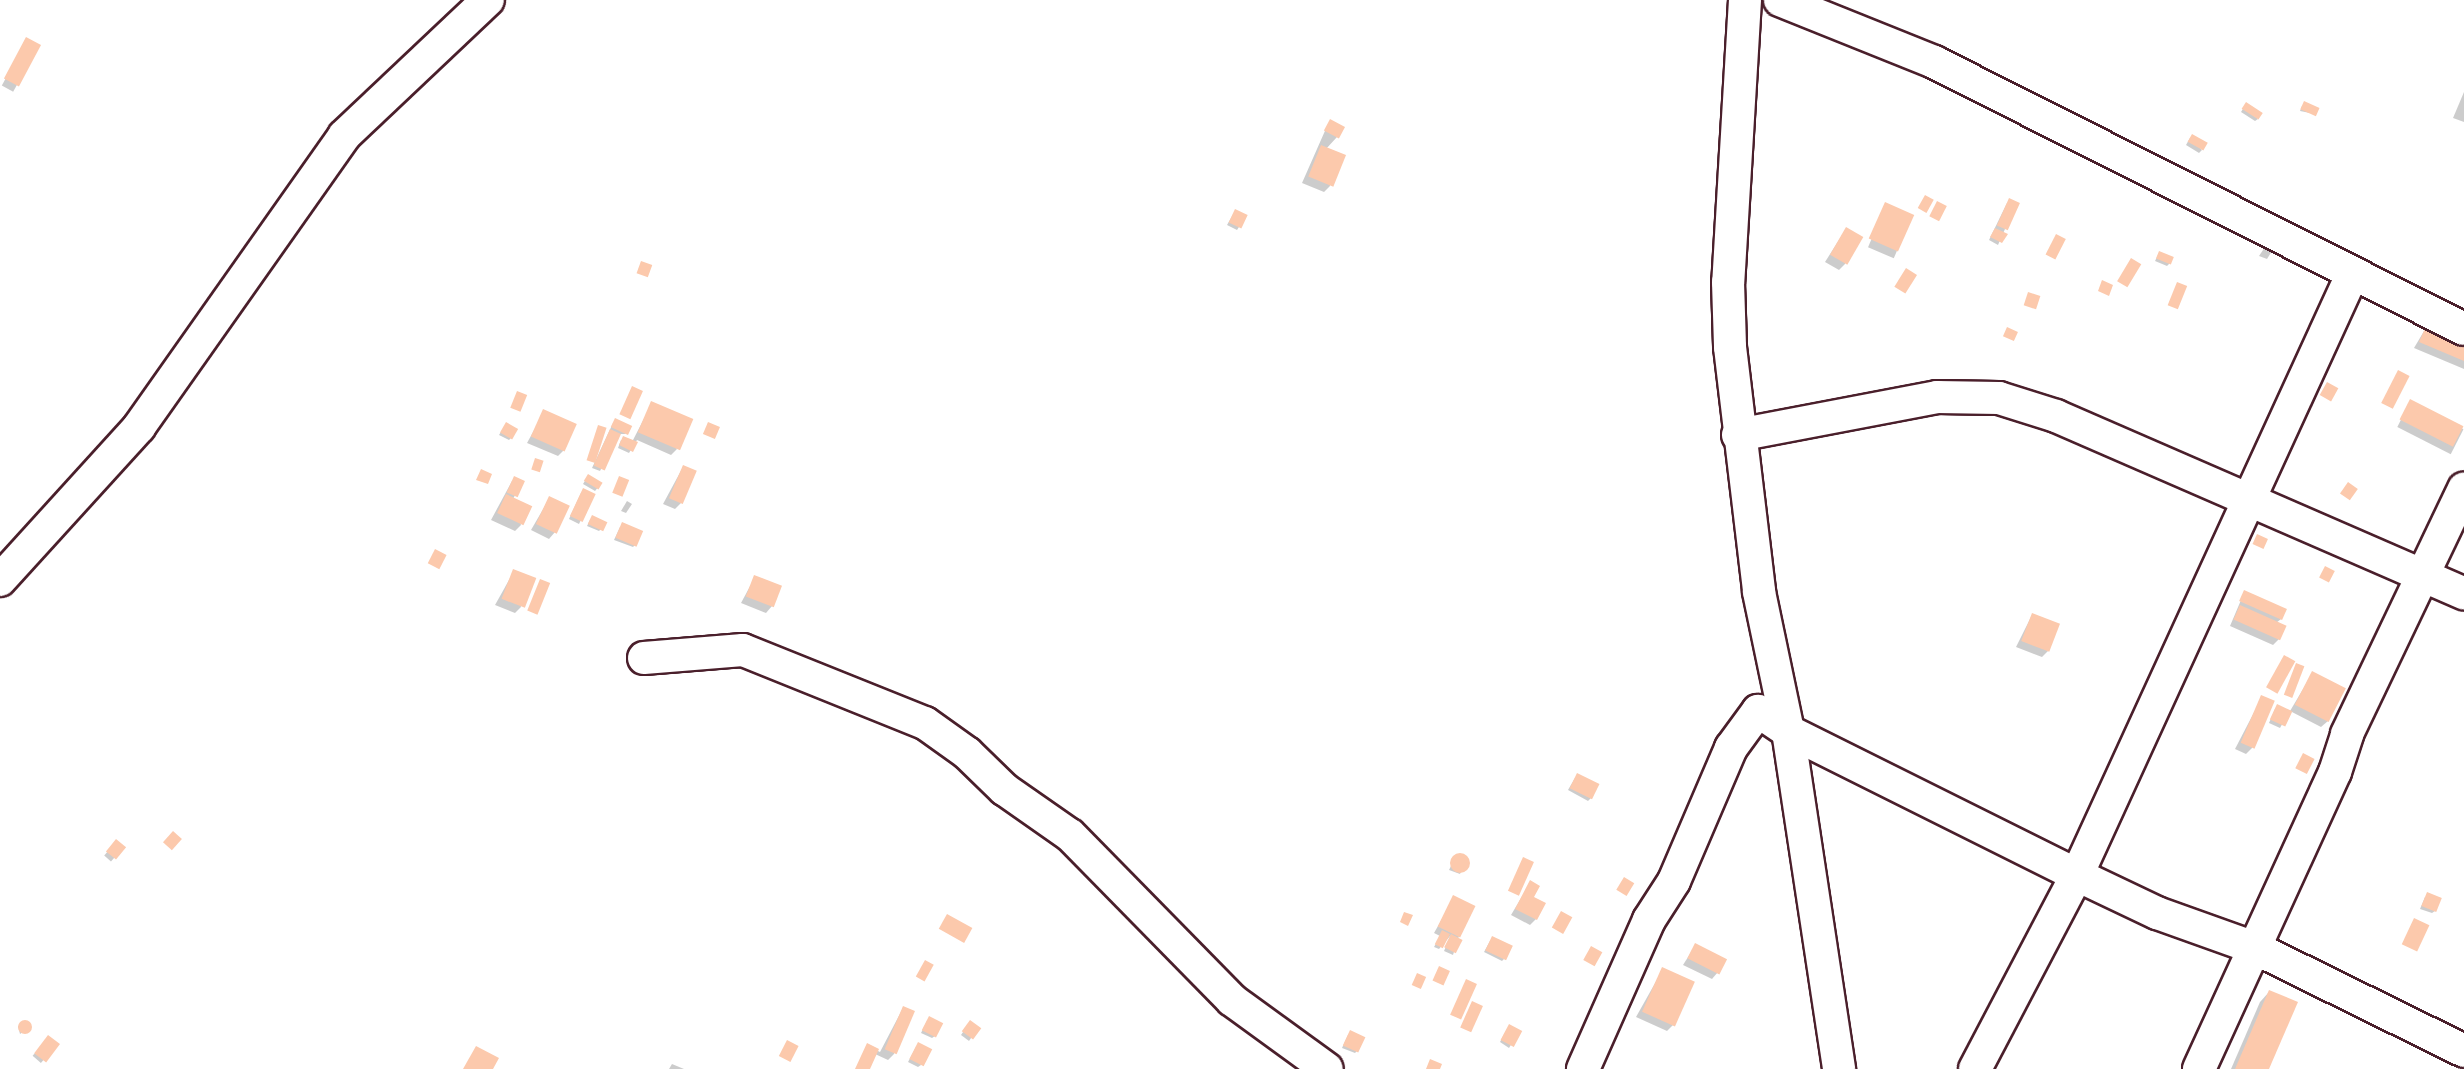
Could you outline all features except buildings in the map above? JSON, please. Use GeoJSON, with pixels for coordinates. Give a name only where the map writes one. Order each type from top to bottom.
{"type":"FeatureCollection","features":[{"type":"Feature","properties":{"kind":"street"},"geometry":{"type":"LineString","coordinates":[[0,580],[131,438],[344,136],[488,0]]}},
{"type":"Feature","properties":{"kind":"street"},"geometry":{"type":"LineString","coordinates":[[1745,0],[1728,282],[1738,435],[1759,592],[1788,731],[1839,1069]]}},
{"type":"Feature","properties":{"kind":"street"},"geometry":{"type":"LineString","coordinates":[[1780,0],[1934,62],[2464,329]]}},
{"type":"Feature","properties":{"kind":"street"},"geometry":{"type":"LineString","coordinates":[[1975,1069],[2077,875],[2252,501],[2352,275]]}},
{"type":"Feature","properties":{"kind":"street"},"geometry":{"type":"LineString","coordinates":[[1738,435],[1937,397],[1999,398],[2056,416],[2464,593]]}},
{"type":"Feature","properties":{"kind":"street"},"geometry":{"type":"LineString","coordinates":[[2199,1069],[2347,734],[2426,576],[2464,489]]}},
{"type":"Feature","properties":{"kind":"street"},"geometry":{"type":"LineString","coordinates":[[644,658],[743,650],[925,723],[967,753],[1004,789],[1070,835],[1232,1000],[1327,1069]]}},
{"type":"Feature","properties":{"kind":"street"},"geometry":{"type":"LineString","coordinates":[[1583,1069],[1649,920],[1674,881],[1731,748],[1758,711],[1788,731],[2077,875],[2157,913],[2255,948],[2464,1051]]}}]}
